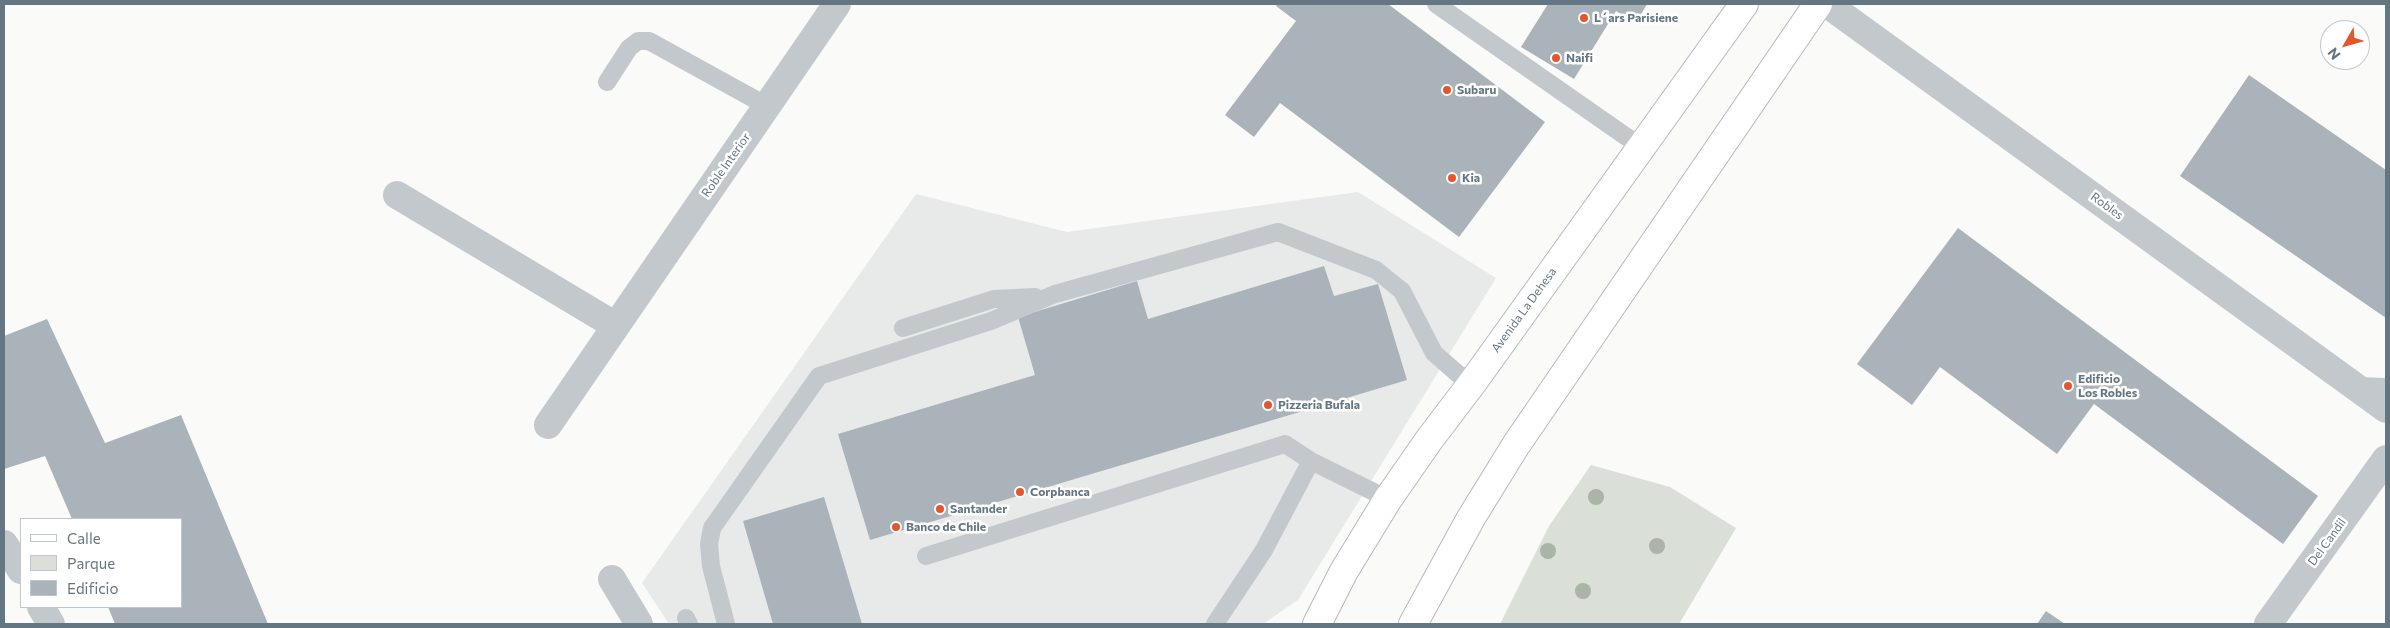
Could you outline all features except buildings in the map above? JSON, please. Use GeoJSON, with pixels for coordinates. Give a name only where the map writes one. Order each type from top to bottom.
{"type":"FeatureCollection","features":[{"type":"Feature","properties":{"kind":"main road","name":"Avenida La Dehesa"},"geometry":{"type":"LineString","coordinates":[[1316,624],[1344,572],[1388,499],[1744,4]]}},
{"type":"Feature","properties":{"kind":"main road"},"geometry":{"type":"LineString","coordinates":[[1414,624],[1471,518],[1516,445],[1818,4]]}},
{"type":"Feature","properties":{"kind":"street","name":"Roble Interior"},"geometry":{"type":"LineString","coordinates":[[548,425],[837,4]]}},
{"type":"Feature","properties":{"kind":"street","name":"Robles"},"geometry":{"type":"LineString","coordinates":[[1827,4],[2357,386],[2386,409]]}},
{"type":"Feature","properties":{"kind":"street"},"geometry":{"type":"LineString","coordinates":[[397,195],[616,326]]}},
{"type":"Feature","properties":{"kind":"street","name":"Del Candil"},"geometry":{"type":"LineString","coordinates":[[2268,624],[2386,459]]}},
{"type":"Feature","properties":{"kind":"street"},"geometry":{"type":"LineString","coordinates":[[4,544],[20,568]]}},
{"type":"Feature","properties":{"kind":"street"},"geometry":{"type":"LineString","coordinates":[[612,579],[639,624]]}},
{"type":"Feature","properties":{"kind":"street"},"geometry":{"type":"LineString","coordinates":[[43,608],[51,624]]}},
{"type":"Feature","properties":{"kind":"lane"},"geometry":{"type":"LineString","coordinates":[[1436,4],[1641,147]]}},
{"type":"Feature","properties":{"kind":"lane"},"geometry":{"type":"LineString","coordinates":[[607,82],[629,48],[638,41],[649,41],[767,106]]}},
{"type":"Feature","properties":{"kind":"lane"},"geometry":{"type":"LineString","coordinates":[[726,624],[711,566],[709,544],[712,528],[819,376],[991,321],[1055,294],[1278,232],[1376,270],[1402,291],[1434,352],[1458,374],[1473,382]]}},
{"type":"Feature","properties":{"kind":"lane"},"geometry":{"type":"LineString","coordinates":[[903,328],[994,299],[1055,294]]}},
{"type":"Feature","properties":{"kind":"lane"},"geometry":{"type":"LineString","coordinates":[[2357,386],[2386,387]]}},
{"type":"Feature","properties":{"kind":"lane"},"geometry":{"type":"LineString","coordinates":[[926,556],[1285,444],[1311,461],[1388,499]]}},
{"type":"Feature","properties":{"kind":"lane"},"geometry":{"type":"LineString","coordinates":[[1215,624],[1264,550],[1311,461]]}},
{"type":"Feature","properties":{"kind":"shaded area"},"geometry":{"type":"Polygon","coordinates":[[[1358,192],[1496,278],[1298,600],[1263,624],[669,624],[642,583],[916,194],[1067,232],[1358,192]]]}},
{"type":"Feature","properties":{"kind":"green space"},"geometry":{"type":"Polygon","coordinates":[[[1591,465],[1670,487],[1736,528],[1679,624],[1500,624],[1549,526],[1591,465]]]}},
{"type":"Feature","properties":{"kind":"place","name":"L´ars Parisiene"},"geometry":{"type":"Point","coordinates":[1584,18]}},
{"type":"Feature","properties":{"kind":"place","name":"Naifi"},"geometry":{"type":"Point","coordinates":[1556,58]}},
{"type":"Feature","properties":{"kind":"place","name":"Subaru"},"geometry":{"type":"Point","coordinates":[1447,90]}},
{"type":"Feature","properties":{"kind":"place","name":"Kia"},"geometry":{"type":"Point","coordinates":[1452,178]}},
{"type":"Feature","properties":{"kind":"place","name":"Edificio Los Robles"},"geometry":{"type":"Point","coordinates":[2068,386]}},
{"type":"Feature","properties":{"kind":"place","name":"Pizzeria Bufala"},"geometry":{"type":"Point","coordinates":[1268,405]}},
{"type":"Feature","properties":{"kind":"place","name":"Corpbanca"},"geometry":{"type":"Point","coordinates":[1020,492]}},
{"type":"Feature","properties":{"kind":"place","name":"Santander"},"geometry":{"type":"Point","coordinates":[940,509]}},
{"type":"Feature","properties":{"kind":"place","name":"Banco de Chile"},"geometry":{"type":"Point","coordinates":[896,527]}}]}
